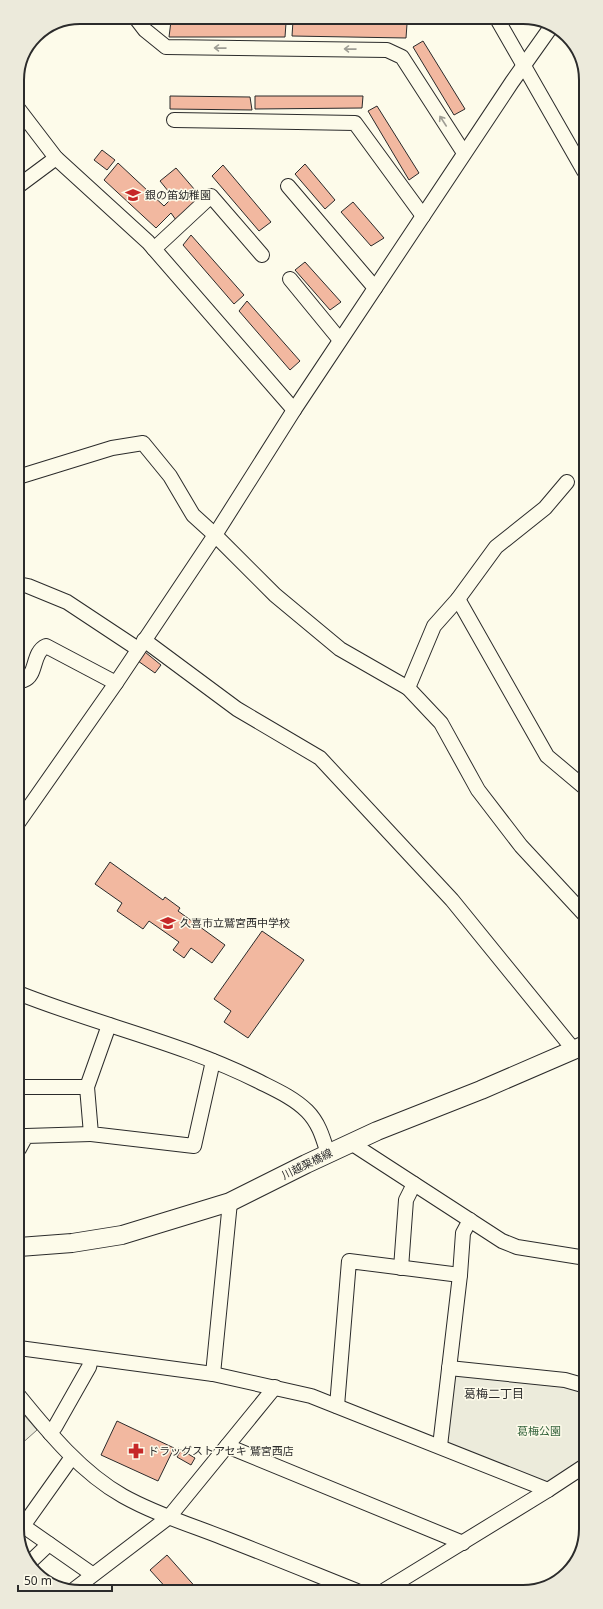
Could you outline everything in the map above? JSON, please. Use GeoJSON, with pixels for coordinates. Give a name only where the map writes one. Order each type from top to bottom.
{"type":"FeatureCollection","features":[{"type":"Feature","properties":{"kind":"main road","name":"川越栗橋線"},"geometry":{"type":"LineString","coordinates":[[24,1247],[72,1243],[122,1235],[230,1202],[351,1143],[481,1090],[579,1047]]}},
{"type":"Feature","properties":{"kind":"street"},"geometry":{"type":"LineString","coordinates":[[140,24],[145,30],[166,47],[387,50],[402,57],[464,153]]}},
{"type":"Feature","properties":{"kind":"street"},"geometry":{"type":"LineString","coordinates":[[500,24],[579,162]]}},
{"type":"Feature","properties":{"kind":"street"},"geometry":{"type":"LineString","coordinates":[[24,814],[116,682],[215,535],[340,340],[523,65],[549,30]]}},
{"type":"Feature","properties":{"kind":"street"},"geometry":{"type":"LineString","coordinates":[[24,116],[56,158],[154,249],[294,410]]}},
{"type":"Feature","properties":{"kind":"street"},"geometry":{"type":"LineString","coordinates":[[174,120],[355,123],[423,216]]}},
{"type":"Feature","properties":{"kind":"street"},"geometry":{"type":"LineString","coordinates":[[24,182],[56,158]]}},
{"type":"Feature","properties":{"kind":"street"},"geometry":{"type":"LineString","coordinates":[[288,186],[375,288]]}},
{"type":"Feature","properties":{"kind":"street"},"geometry":{"type":"LineString","coordinates":[[154,249],[211,196],[262,255]]}},
{"type":"Feature","properties":{"kind":"street"},"geometry":{"type":"LineString","coordinates":[[290,279],[340,340]]}},
{"type":"Feature","properties":{"kind":"street"},"geometry":{"type":"LineString","coordinates":[[24,475],[112,448],[143,443],[170,476],[193,515],[275,595],[340,649],[408,688],[441,723],[478,790],[516,840],[579,908]]}},
{"type":"Feature","properties":{"kind":"street"},"geometry":{"type":"LineString","coordinates":[[408,688],[434,626],[458,600],[496,548],[545,508],[567,482]]}},
{"type":"Feature","properties":{"kind":"street"},"geometry":{"type":"LineString","coordinates":[[24,586],[28,586],[66,602],[141,645],[237,709],[320,758],[452,900],[579,1046]]}},
{"type":"Feature","properties":{"kind":"street"},"geometry":{"type":"LineString","coordinates":[[458,600],[547,756],[579,783]]}},
{"type":"Feature","properties":{"kind":"street"},"geometry":{"type":"LineString","coordinates":[[24,680],[29,677],[40,651],[46,646],[116,682]]}},
{"type":"Feature","properties":{"kind":"street"},"geometry":{"type":"LineString","coordinates":[[24,995],[213,1061],[280,1092],[306,1110],[320,1130],[328,1154]]}},
{"type":"Feature","properties":{"kind":"street"},"geometry":{"type":"LineString","coordinates":[[91,1134],[87,1088],[109,1025]]}},
{"type":"Feature","properties":{"kind":"street"},"geometry":{"type":"LineString","coordinates":[[24,1140],[26,1136],[91,1134],[194,1146],[213,1061]]}},
{"type":"Feature","properties":{"kind":"street"},"geometry":{"type":"LineString","coordinates":[[24,1087],[87,1088]]}},
{"type":"Feature","properties":{"kind":"street"},"geometry":{"type":"LineString","coordinates":[[351,1143],[511,1245],[579,1257]]}},
{"type":"Feature","properties":{"kind":"street"},"geometry":{"type":"LineString","coordinates":[[401,1268],[406,1200],[414,1184]]}},
{"type":"Feature","properties":{"kind":"street"},"geometry":{"type":"LineString","coordinates":[[213,1374],[230,1202]]}},
{"type":"Feature","properties":{"kind":"street"},"geometry":{"type":"LineString","coordinates":[[440,1446],[460,1276],[463,1232],[470,1220]]}},
{"type":"Feature","properties":{"kind":"street"},"geometry":{"type":"LineString","coordinates":[[337,1406],[349,1261],[460,1276]]}},
{"type":"Feature","properties":{"kind":"street"},"geometry":{"type":"LineString","coordinates":[[24,1349],[91,1359],[213,1374],[311,1396],[548,1490]]}},
{"type":"Feature","properties":{"kind":"street"},"geometry":{"type":"LineString","coordinates":[[50,1433],[55,1427],[89,1366],[91,1359]]}},
{"type":"Feature","properties":{"kind":"street"},"geometry":{"type":"LineString","coordinates":[[449,1368],[565,1380],[579,1384]]}},
{"type":"Feature","properties":{"kind":"street"},"geometry":{"type":"LineString","coordinates":[[79,1585],[169,1517],[275,1387]]}},
{"type":"Feature","properties":{"kind":"street"},"geometry":{"type":"LineString","coordinates":[[24,1402],[72,1456],[93,1475],[123,1496],[169,1517],[341,1585]]}},
{"type":"Feature","properties":{"kind":"street"},"geometry":{"type":"LineString","coordinates":[[227,1446],[463,1543]]}},
{"type":"Feature","properties":{"kind":"street"},"geometry":{"type":"LineString","coordinates":[[24,1520],[72,1456]]}},
{"type":"Feature","properties":{"kind":"street"},"geometry":{"type":"LineString","coordinates":[[393,1585],[579,1470]]}},
{"type":"Feature","properties":{"kind":"street"},"geometry":{"type":"LineString","coordinates":[[24,1526],[92,1574]]}},
{"type":"Feature","properties":{"kind":"street"},"geometry":{"type":"LineString","coordinates":[[33,1559],[49,1544]]}},
{"type":"Feature","properties":{"kind":"green space","name":"葛梅公園"},"geometry":{"type":"Polygon","coordinates":[[[454,1374],[565,1387],[579,1391],[579,1464],[548,1485],[445,1443],[454,1374]]]}},
{"type":"Feature","properties":{"kind":"green space"},"geometry":{"type":"Polygon","coordinates":[[[24,1415],[37,1430],[24,1442],[24,1415]]]}},
{"type":"Feature","properties":{"kind":"building"},"geometry":{"type":"Polygon","coordinates":[[[171,24],[286,24],[285,37],[169,37],[171,24]]]}},
{"type":"Feature","properties":{"kind":"building"},"geometry":{"type":"Polygon","coordinates":[[[293,24],[407,24],[406,38],[292,36],[293,24]]]}},
{"type":"Feature","properties":{"kind":"building"},"geometry":{"type":"Polygon","coordinates":[[[423,41],[465,109],[454,115],[413,47],[423,41]]]}},
{"type":"Feature","properties":{"kind":"building"},"geometry":{"type":"Polygon","coordinates":[[[170,96],[250,97],[252,110],[170,109],[170,96]]]}},
{"type":"Feature","properties":{"kind":"building"},"geometry":{"type":"Polygon","coordinates":[[[255,96],[363,96],[362,108],[255,109],[255,96]]]}},
{"type":"Feature","properties":{"kind":"building"},"geometry":{"type":"Polygon","coordinates":[[[377,106],[419,173],[409,180],[368,111],[377,106]]]}},
{"type":"Feature","properties":{"kind":"building"},"geometry":{"type":"Polygon","coordinates":[[[102,150],[115,160],[107,170],[94,160],[102,150]]]}},
{"type":"Feature","properties":{"kind":"building"},"geometry":{"type":"Polygon","coordinates":[[[118,163],[164,206],[173,197],[160,181],[176,168],[201,197],[176,220],[171,213],[156,228],[104,180],[118,163]]]}},
{"type":"Feature","properties":{"kind":"building"},"geometry":{"type":"Polygon","coordinates":[[[305,164],[335,200],[325,209],[295,174],[305,164]]]}},
{"type":"Feature","properties":{"kind":"building"},"geometry":{"type":"Polygon","coordinates":[[[223,165],[271,222],[259,231],[212,176],[223,165]]]}},
{"type":"Feature","properties":{"kind":"building"},"geometry":{"type":"Polygon","coordinates":[[[353,202],[384,238],[371,246],[341,212],[353,202]]]}},
{"type":"Feature","properties":{"kind":"building"},"geometry":{"type":"Polygon","coordinates":[[[191,235],[244,295],[234,304],[183,245],[191,235]]]}},
{"type":"Feature","properties":{"kind":"building"},"geometry":{"type":"Polygon","coordinates":[[[305,262],[341,302],[330,310],[295,270],[305,262]]]}},
{"type":"Feature","properties":{"kind":"building"},"geometry":{"type":"Polygon","coordinates":[[[247,301],[300,361],[290,370],[239,311],[247,301]]]}},
{"type":"Feature","properties":{"kind":"building"},"geometry":{"type":"Polygon","coordinates":[[[145,652],[161,665],[155,673],[138,661],[145,652]]]}},
{"type":"Feature","properties":{"kind":"building"},"geometry":{"type":"Polygon","coordinates":[[[110,862],[163,900],[165,897],[180,908],[178,911],[225,945],[212,963],[191,948],[184,958],[173,950],[179,942],[149,921],[143,929],[117,911],[122,903],[95,884],[110,862]]]}},
{"type":"Feature","properties":{"kind":"building"},"geometry":{"type":"Polygon","coordinates":[[[262,931],[304,960],[248,1038],[224,1022],[231,1011],[214,999],[262,931]]]}},
{"type":"Feature","properties":{"kind":"building"},"geometry":{"type":"Polygon","coordinates":[[[117,1421],[174,1448],[158,1481],[101,1455],[117,1421]]]}},
{"type":"Feature","properties":{"kind":"building"},"geometry":{"type":"Polygon","coordinates":[[[178,1448],[195,1458],[191,1465],[177,1457],[180,1452],[177,1451],[178,1448]]]}},
{"type":"Feature","properties":{"kind":"building"},"geometry":{"type":"Polygon","coordinates":[[[167,1555],[194,1585],[164,1585],[150,1570],[167,1555]]]}},
{"type":"Feature","properties":{"kind":"place","name":"銀の笛幼稚園"},"geometry":{"type":"Point","coordinates":[133,195]}},
{"type":"Feature","properties":{"kind":"place","name":"久喜市立鷲宮西中学校"},"geometry":{"type":"Point","coordinates":[168,923]}},
{"type":"Feature","properties":{"kind":"place","name":"ドラッグストアセキ 鷲宮西店"},"geometry":{"type":"Point","coordinates":[136,1451]}},
{"type":"Feature","properties":{"kind":"district","name":"葛梅二丁目"},"geometry":{"type":"Point","coordinates":[494,1394]}}]}
